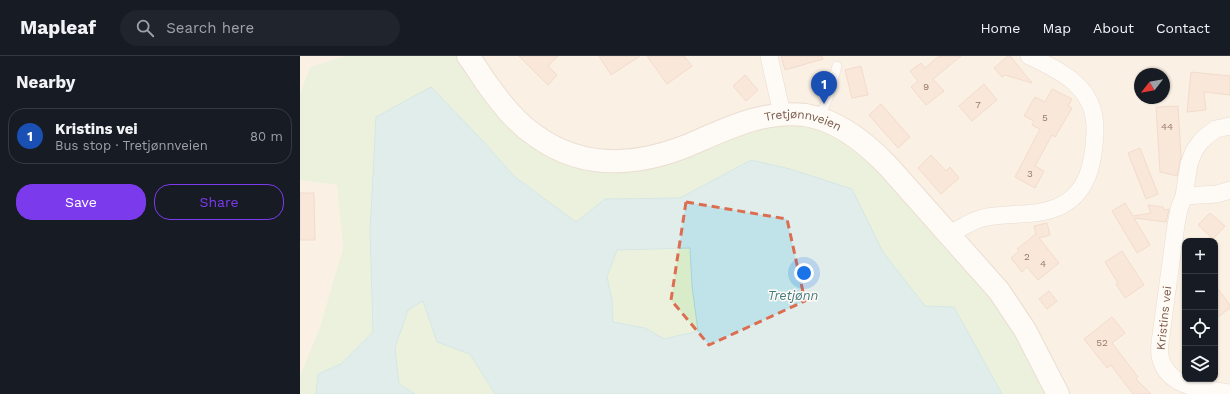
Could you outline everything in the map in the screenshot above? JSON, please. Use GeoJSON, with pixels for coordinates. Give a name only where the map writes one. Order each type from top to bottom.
{"type":"FeatureCollection","features":[{"type":"Feature","properties":{"kind":"street","name":"Tretjønnveien"},"geometry":{"type":"LineString","coordinates":[[468,56],[500,102],[525,128],[548,144],[573,155],[586,158],[616,162],[650,158],[679,149],[741,123],[782,114],[806,115],[819,119],[856,136],[875,152],[986,276],[1008,304],[1033,343],[1058,394]]}},
{"type":"Feature","properties":{"kind":"street"},"geometry":{"type":"LineString","coordinates":[[769,56],[782,114]]}},
{"type":"Feature","properties":{"kind":"street"},"geometry":{"type":"LineString","coordinates":[[950,235],[982,218],[1004,214],[1034,213],[1058,207],[1074,198],[1086,180],[1091,167],[1095,144],[1095,125],[1090,103],[1081,88],[1067,76],[1029,56]]}},
{"type":"Feature","properties":{"kind":"street","name":"Kristins vei"},"geometry":{"type":"LineString","coordinates":[[1230,126],[1216,129],[1201,141],[1194,151],[1189,164],[1184,196],[1179,209],[1173,240],[1161,335],[1160,359],[1170,376],[1186,385],[1230,393]]}},
{"type":"Feature","properties":{"kind":"street"},"geometry":{"type":"LineString","coordinates":[[1184,196],[1217,194],[1230,190]]}},
{"type":"Feature","properties":{"kind":"lane"},"geometry":{"type":"LineString","coordinates":[[819,119],[829,96],[837,66]]}},
{"type":"Feature","properties":{"kind":"highlighted area"},"geometry":{"type":"Polygon","coordinates":[[[686,202],[787,219],[805,301],[709,345],[671,300],[686,202]]]}},
{"type":"Feature","properties":{"kind":"shaded area"},"geometry":{"type":"Polygon","coordinates":[[[300,56],[345,56],[310,67],[300,94],[300,56]]]}},
{"type":"Feature","properties":{"kind":"shaded area"},"geometry":{"type":"Polygon","coordinates":[[[465,56],[1230,56],[1230,394],[1059,394],[608,166],[531,141],[465,56]]]}},
{"type":"Feature","properties":{"kind":"shaded area"},"geometry":{"type":"Polygon","coordinates":[[[300,180],[337,185],[343,248],[319,330],[300,375],[300,180]]]}},
{"type":"Feature","properties":{"kind":"green space"},"geometry":{"type":"Polygon","coordinates":[[[345,56],[465,56],[531,141],[608,166],[769,115],[829,116],[950,236],[1059,394],[1002,394],[954,307],[925,306],[883,252],[852,189],[751,160],[680,198],[605,199],[576,222],[515,177],[481,139],[372,285],[373,332],[341,364],[318,374],[316,394],[300,394],[300,375],[319,330],[343,248],[337,185],[300,180],[300,94],[310,67],[345,56]]]}},
{"type":"Feature","properties":{"kind":"green space"},"geometry":{"type":"Polygon","coordinates":[[[690,248],[692,286],[698,331],[664,339],[645,328],[613,322],[612,300],[607,277],[617,250],[690,248]]]}},
{"type":"Feature","properties":{"kind":"green space"},"geometry":{"type":"Polygon","coordinates":[[[423,301],[437,342],[470,354],[495,394],[415,394],[399,384],[395,348],[408,310],[423,301]]]}},
{"type":"Feature","properties":{"kind":"water","name":"Tretjønn"},"geometry":{"type":"Polygon","coordinates":[[[431,87],[515,177],[576,222],[605,199],[680,198],[751,160],[790,169],[852,189],[883,252],[925,306],[954,307],[1002,394],[495,394],[470,354],[437,342],[423,301],[408,310],[395,348],[399,384],[415,394],[316,394],[318,374],[341,364],[373,332],[370,231],[376,117],[431,87]],[[690,248],[617,250],[607,277],[612,300],[613,322],[645,328],[664,339],[698,331],[692,286],[690,248]]]}},
{"type":"Feature","properties":{"kind":"building"},"geometry":{"type":"Polygon","coordinates":[[[519,56],[558,56],[548,66],[557,75],[548,85],[519,56]]]}},
{"type":"Feature","properties":{"kind":"building"},"geometry":{"type":"Polygon","coordinates":[[[599,56],[640,56],[611,75],[599,56]]]}},
{"type":"Feature","properties":{"kind":"building"},"geometry":{"type":"Polygon","coordinates":[[[647,56],[684,56],[692,66],[667,84],[647,56]]]}},
{"type":"Feature","properties":{"kind":"building"},"geometry":{"type":"Polygon","coordinates":[[[781,56],[822,56],[823,59],[785,70],[781,56]]]}},
{"type":"Feature","properties":{"kind":"building"},"geometry":{"type":"Polygon","coordinates":[[[939,56],[961,56],[933,79],[944,91],[926,105],[911,87],[918,81],[910,71],[921,63],[925,68],[939,56]]]}},
{"type":"Feature","properties":{"kind":"building"},"geometry":{"type":"Polygon","coordinates":[[[1010,56],[1032,83],[1005,75],[1002,77],[994,68],[1010,56]]]}},
{"type":"Feature","properties":{"kind":"building"},"geometry":{"type":"Polygon","coordinates":[[[861,66],[868,95],[852,98],[845,70],[861,66]]]}},
{"type":"Feature","properties":{"kind":"building"},"geometry":{"type":"Polygon","coordinates":[[[1191,72],[1230,76],[1230,95],[1204,92],[1206,110],[1187,112],[1191,72]]]}},
{"type":"Feature","properties":{"kind":"building"},"geometry":{"type":"Polygon","coordinates":[[[745,75],[758,90],[746,101],[733,86],[745,75]]]}},
{"type":"Feature","properties":{"kind":"building"},"geometry":{"type":"Polygon","coordinates":[[[984,84],[997,100],[972,121],[959,106],[984,84]]]}},
{"type":"Feature","properties":{"kind":"building"},"geometry":{"type":"Polygon","coordinates":[[[1052,89],[1072,99],[1068,106],[1072,108],[1055,137],[1052,135],[1035,166],[1044,171],[1035,188],[1015,177],[1040,129],[1032,125],[1034,121],[1024,116],[1035,97],[1045,102],[1052,89]]]}},
{"type":"Feature","properties":{"kind":"building"},"geometry":{"type":"Polygon","coordinates":[[[881,104],[910,137],[898,148],[869,115],[881,104]]]}},
{"type":"Feature","properties":{"kind":"building"},"geometry":{"type":"Polygon","coordinates":[[[1178,106],[1181,157],[1177,176],[1160,172],[1156,107],[1178,106]]]}},
{"type":"Feature","properties":{"kind":"building"},"geometry":{"type":"Polygon","coordinates":[[[1140,148],[1158,194],[1146,199],[1128,153],[1140,148]]]}},
{"type":"Feature","properties":{"kind":"building"},"geometry":{"type":"Polygon","coordinates":[[[931,155],[946,171],[950,167],[959,178],[941,194],[918,168],[931,155]]]}},
{"type":"Feature","properties":{"kind":"building"},"geometry":{"type":"Polygon","coordinates":[[[300,193],[314,193],[315,240],[300,240],[300,193]]]}},
{"type":"Feature","properties":{"kind":"building"},"geometry":{"type":"Polygon","coordinates":[[[1125,203],[1133,216],[1151,213],[1148,205],[1163,207],[1164,210],[1169,209],[1166,222],[1134,218],[1150,245],[1137,253],[1112,211],[1125,203]]]}},
{"type":"Feature","properties":{"kind":"building"},"geometry":{"type":"Polygon","coordinates":[[[1210,213],[1225,226],[1214,238],[1212,238],[1198,225],[1210,213]]]}},
{"type":"Feature","properties":{"kind":"building"},"geometry":{"type":"Polygon","coordinates":[[[1047,223],[1050,235],[1039,238],[1059,263],[1038,280],[1027,267],[1022,272],[1011,258],[1019,251],[1017,249],[1036,234],[1034,226],[1047,223]]]}},
{"type":"Feature","properties":{"kind":"building"},"geometry":{"type":"Polygon","coordinates":[[[1122,251],[1144,285],[1125,298],[1105,262],[1122,251]]]}},
{"type":"Feature","properties":{"kind":"building"},"geometry":{"type":"Polygon","coordinates":[[[1218,289],[1230,305],[1230,308],[1218,317],[1218,289]]]}},
{"type":"Feature","properties":{"kind":"building"},"geometry":{"type":"Polygon","coordinates":[[[1049,291],[1057,301],[1047,309],[1039,299],[1049,291]]]}},
{"type":"Feature","properties":{"kind":"building"},"geometry":{"type":"Polygon","coordinates":[[[1112,317],[1125,333],[1112,343],[1138,377],[1136,379],[1151,394],[1133,394],[1111,365],[1107,368],[1084,339],[1112,317]]]}},
{"type":"Feature","properties":{"kind":"place","name":"Kristins vei"},"geometry":{"type":"Point","coordinates":[824,104]}}]}
